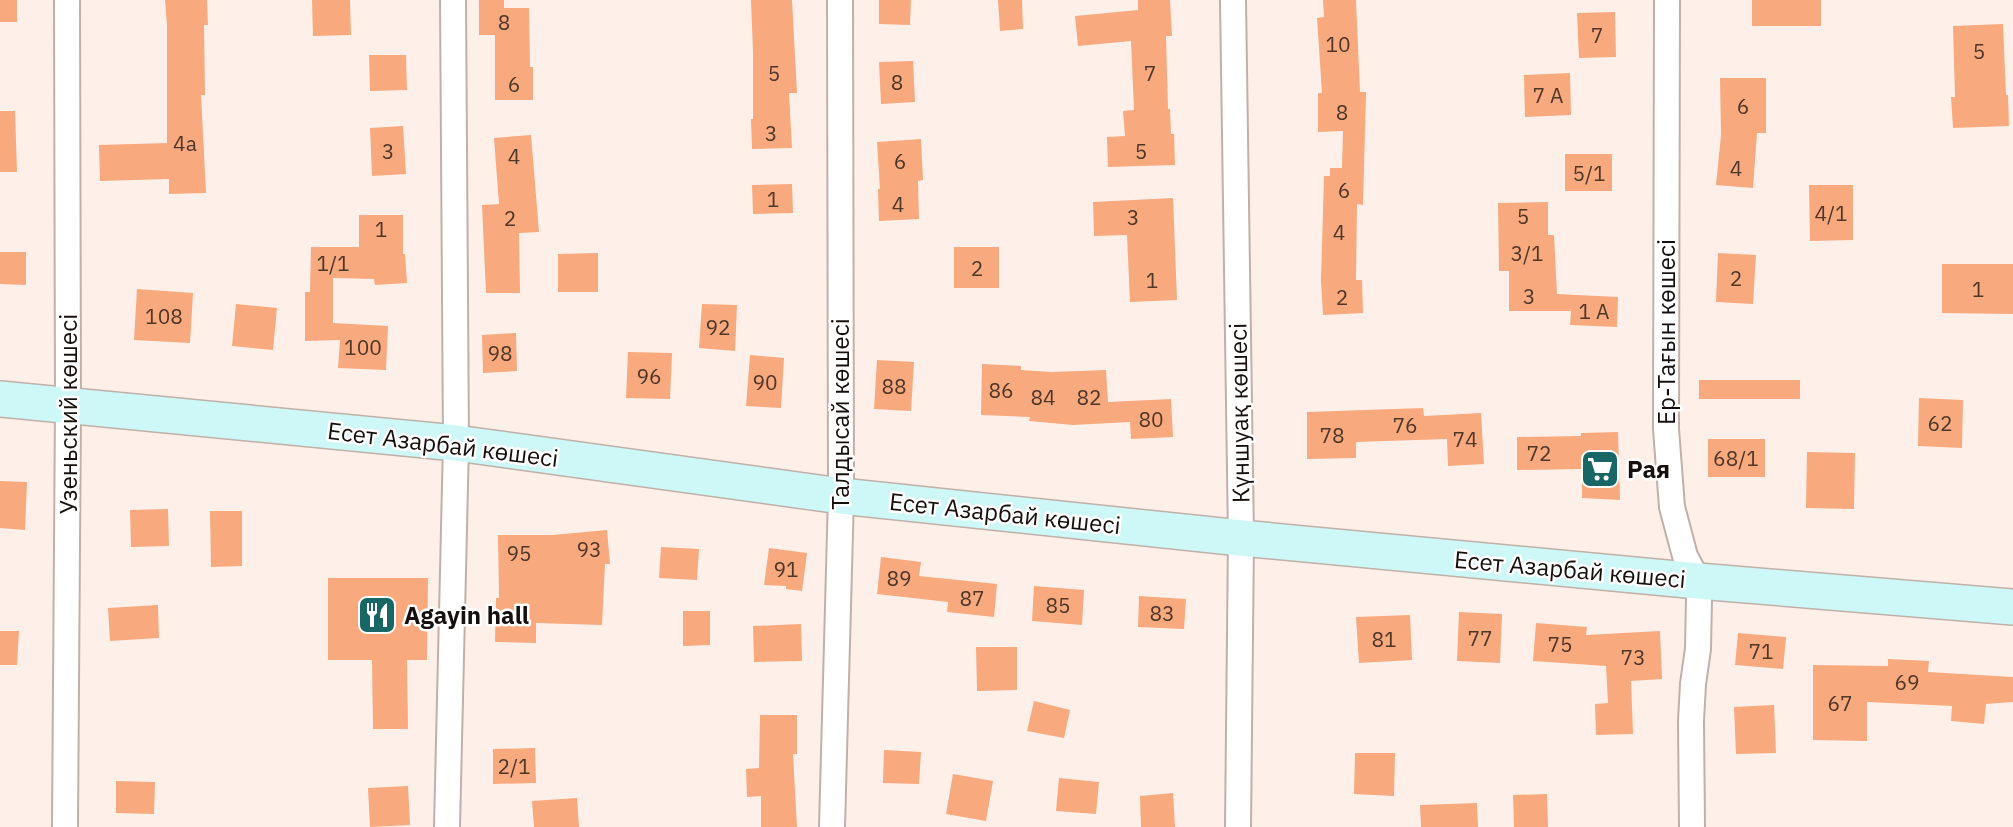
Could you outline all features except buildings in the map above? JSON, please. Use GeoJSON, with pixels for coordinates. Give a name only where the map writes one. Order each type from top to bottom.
{"type":"FeatureCollection","features":[{"type":"Feature","properties":{"kind":"street","name":"Узеньский көшесі"},"geometry":{"type":"LineString","coordinates":[[65,827],[67,0]]}},
{"type":"Feature","properties":{"kind":"street"},"geometry":{"type":"LineString","coordinates":[[447,827],[456,443],[453,0]]}},
{"type":"Feature","properties":{"kind":"street","name":"Талдысай көшесі"},"geometry":{"type":"LineString","coordinates":[[832,827],[841,496],[840,0]]}},
{"type":"Feature","properties":{"kind":"street","name":"Күншуақ көшесі"},"geometry":{"type":"LineString","coordinates":[[1233,0],[1241,538],[1238,827]]}},
{"type":"Feature","properties":{"kind":"street","name":"Ер-Тағын көшесі"},"geometry":{"type":"LineString","coordinates":[[1667,0],[1665,429],[1672,507],[1685,556],[1698,581],[1699,621],[1691,721],[1692,827]]}},
{"type":"Feature","properties":{"kind":"street","name":"Есет Азарбай көшесі"},"geometry":{"type":"LineString","coordinates":[[0,399],[456,443],[841,496],[1241,538],[1698,581],[2013,607]]}},
{"type":"Feature","properties":{"kind":"place","name":"Рая"},"geometry":{"type":"Point","coordinates":[1600,469]}},
{"type":"Feature","properties":{"kind":"place","name":"Agayin hall"},"geometry":{"type":"Point","coordinates":[377,615]}}]}
